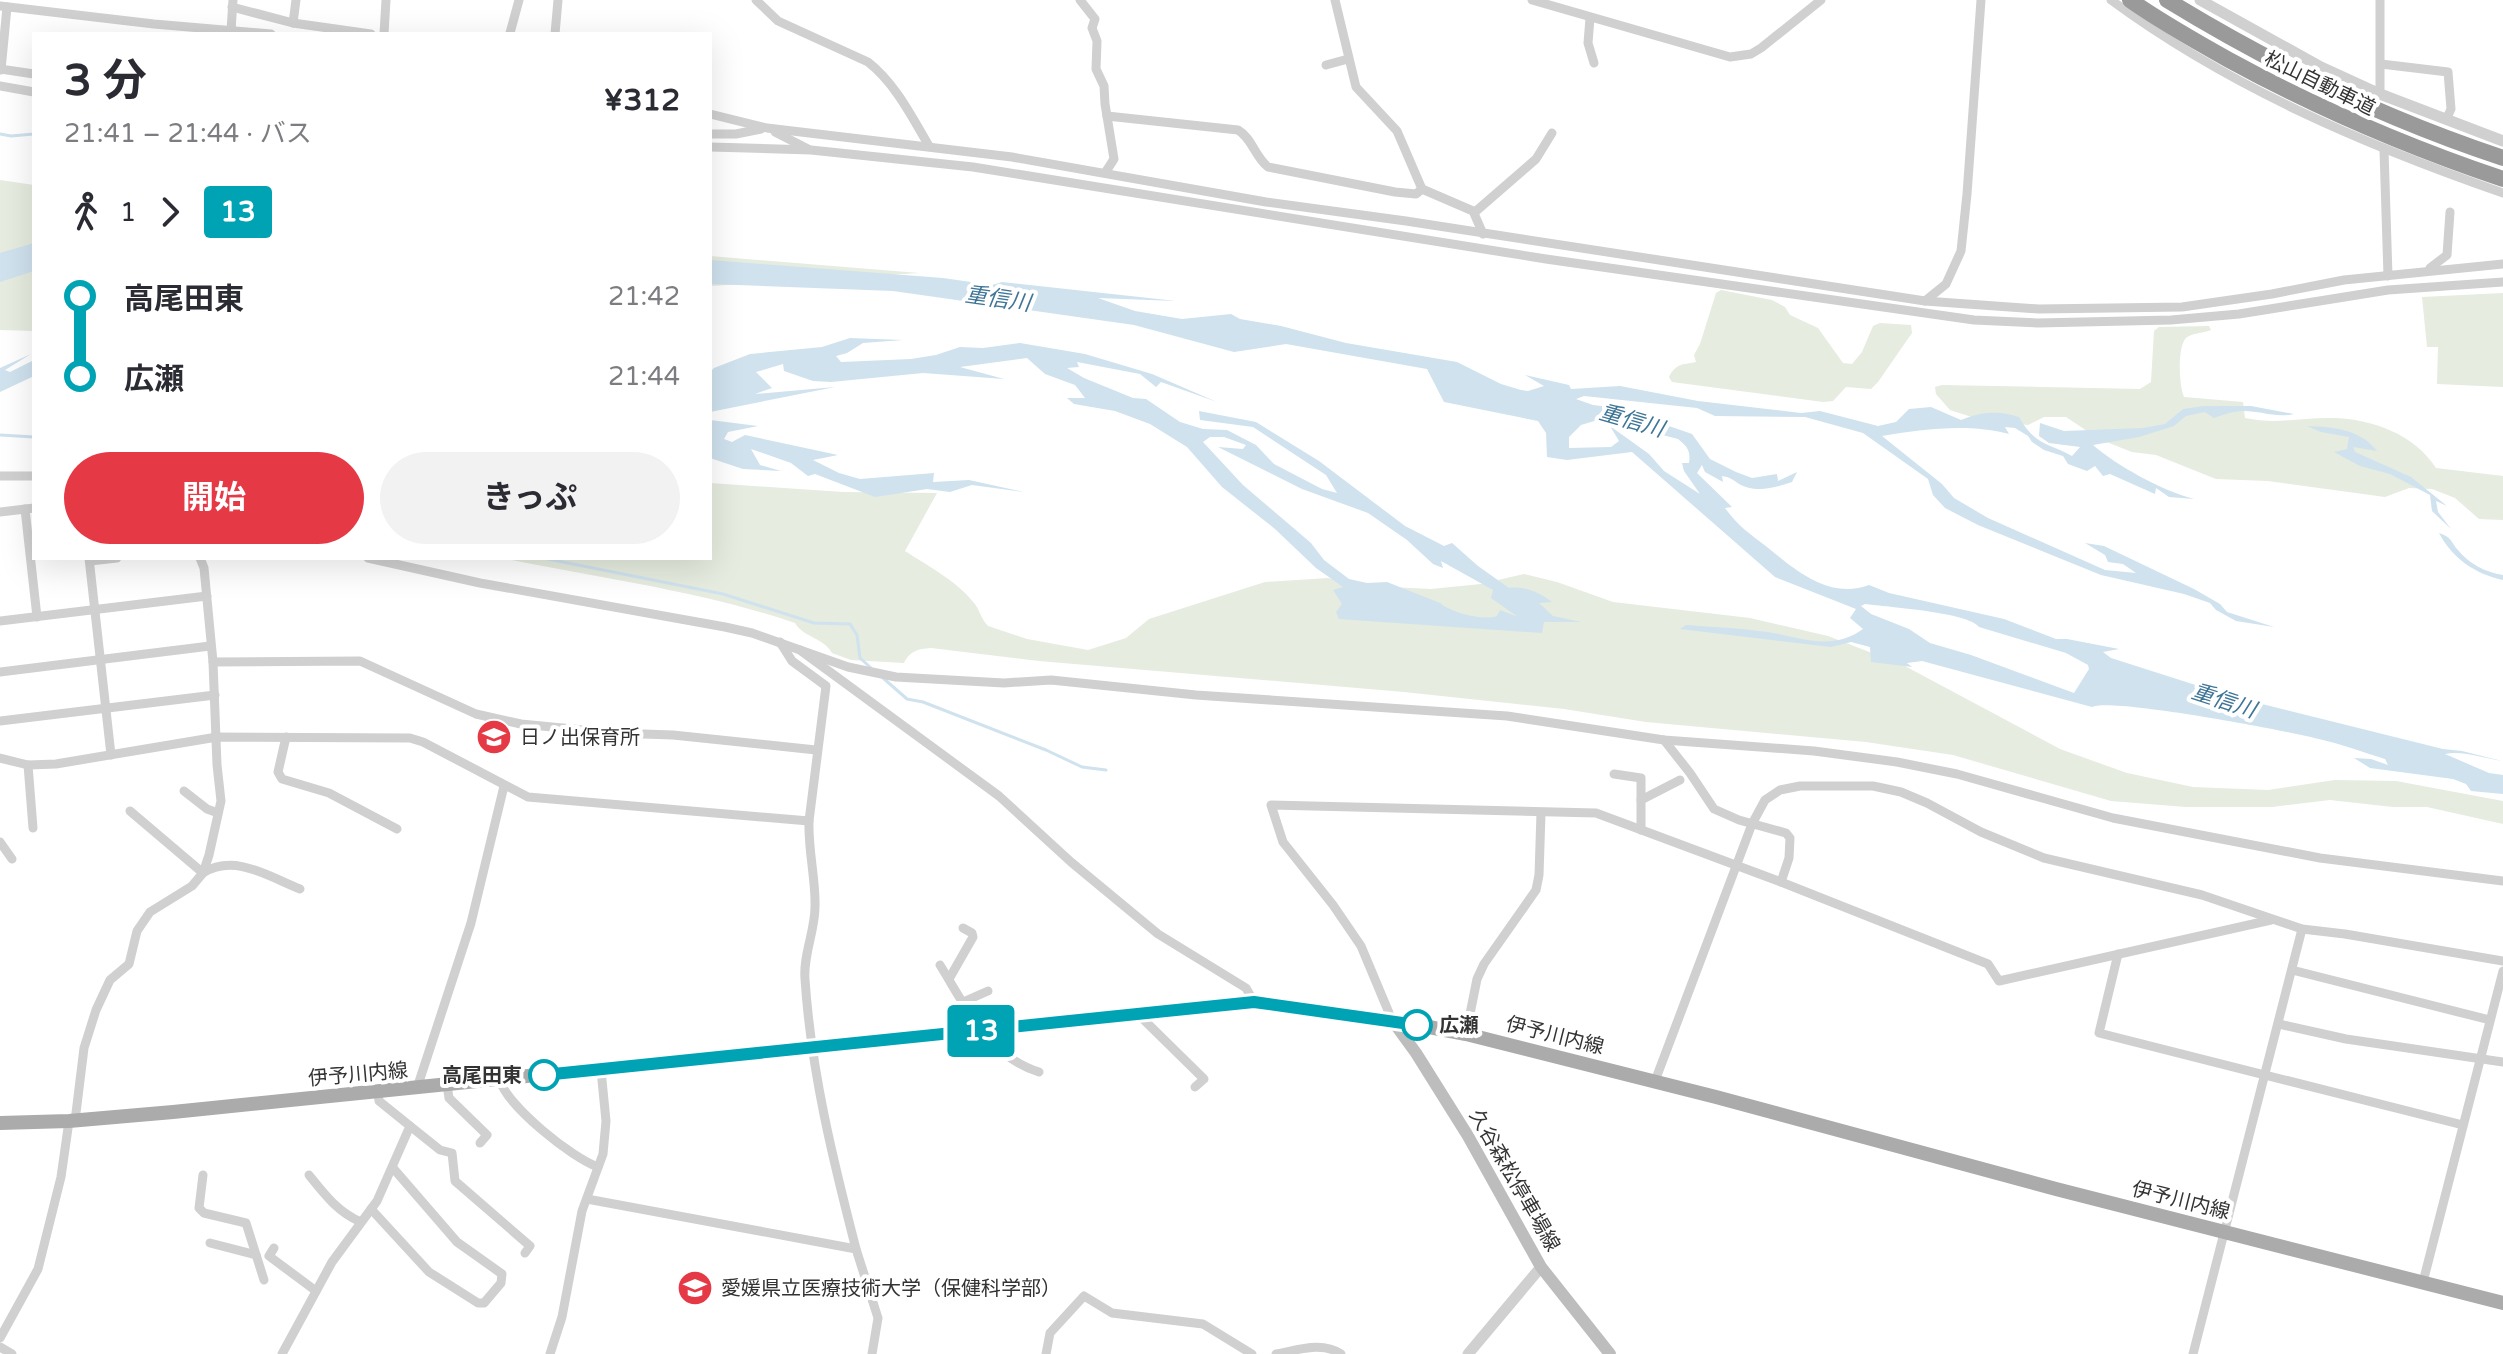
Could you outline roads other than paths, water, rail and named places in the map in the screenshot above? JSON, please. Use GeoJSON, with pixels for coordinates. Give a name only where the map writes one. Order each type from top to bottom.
{"type":"FeatureCollection","features":[{"type":"Feature","properties":{"kind":"highway","name":"松山自動車道"},"geometry":{"type":"LineString","coordinates":[[2130,0],[2195,41],[2315,104],[2429,154],[2503,179]]}},
{"type":"Feature","properties":{"kind":"highway","name":"松山自動車道"},"geometry":{"type":"LineString","coordinates":[[2167,0],[2324,86],[2448,140],[2503,158]]}},
{"type":"Feature","properties":{"kind":"main road","name":"伊予川内線"},"geometry":{"type":"LineString","coordinates":[[0,1123],[72,1121],[378,1092],[1254,1002],[1392,1020],[1466,1034],[2503,1303]]}},
{"type":"Feature","properties":{"kind":"main road","name":"久谷森松停車場線"},"geometry":{"type":"LineString","coordinates":[[1392,1020],[1468,1136],[1541,1267],[1610,1354]]}},
{"type":"Feature","properties":{"kind":"street"},"geometry":{"type":"LineString","coordinates":[[39,11],[40,0]]}},
{"type":"Feature","properties":{"kind":"street"},"geometry":{"type":"LineString","coordinates":[[293,23],[296,0]]}},
{"type":"Feature","properties":{"kind":"street"},"geometry":{"type":"LineString","coordinates":[[384,32],[386,0]]}},
{"type":"Feature","properties":{"kind":"street"},"geometry":{"type":"LineString","coordinates":[[510,32],[519,0]]}},
{"type":"Feature","properties":{"kind":"street"},"geometry":{"type":"LineString","coordinates":[[555,32],[558,0]]}},
{"type":"Feature","properties":{"kind":"street"},"geometry":{"type":"LineString","coordinates":[[756,0],[778,21],[876,68],[906,106],[929,146]]}},
{"type":"Feature","properties":{"kind":"street"},"geometry":{"type":"LineString","coordinates":[[1080,0],[1095,19],[1092,28],[1097,41],[1096,69],[1104,86],[1114,159],[1105,173]]}},
{"type":"Feature","properties":{"kind":"street"},"geometry":{"type":"LineString","coordinates":[[1335,0],[1356,87],[1397,131],[1422,189],[1475,212],[1483,234]]}},
{"type":"Feature","properties":{"kind":"street"},"geometry":{"type":"LineString","coordinates":[[1532,0],[1718,55],[1741,56],[1761,48],[1821,0]]}},
{"type":"Feature","properties":{"kind":"street"},"geometry":{"type":"LineString","coordinates":[[1925,301],[1946,284],[1961,251],[1981,0]]}},
{"type":"Feature","properties":{"kind":"street"},"geometry":{"type":"LineString","coordinates":[[2111,0],[2168,39],[2330,127],[2503,193]]}},
{"type":"Feature","properties":{"kind":"street"},"geometry":{"type":"LineString","coordinates":[[2200,0],[2321,67],[2380,94],[2503,141]]}},
{"type":"Feature","properties":{"kind":"street"},"geometry":{"type":"LineString","coordinates":[[2380,0],[2380,94]]}},
{"type":"Feature","properties":{"kind":"street"},"geometry":{"type":"LineString","coordinates":[[231,31],[233,3],[293,23],[357,32]]}},
{"type":"Feature","properties":{"kind":"street"},"geometry":{"type":"LineString","coordinates":[[32,74],[1,70],[4,6],[244,32]]}},
{"type":"Feature","properties":{"kind":"street"},"geometry":{"type":"LineString","coordinates":[[1590,18],[1588,43],[1594,63]]}},
{"type":"Feature","properties":{"kind":"street"},"geometry":{"type":"LineString","coordinates":[[1326,65],[1348,59]]}},
{"type":"Feature","properties":{"kind":"street"},"geometry":{"type":"LineString","coordinates":[[2381,64],[2448,72],[2451,109],[2446,120]]}},
{"type":"Feature","properties":{"kind":"street"},"geometry":{"type":"LineString","coordinates":[[0,86],[32,92]]}},
{"type":"Feature","properties":{"kind":"street"},"geometry":{"type":"LineString","coordinates":[[712,114],[767,128],[929,146],[1266,202],[1925,301],[2039,309],[2182,307],[2344,280],[2503,264]]}},
{"type":"Feature","properties":{"kind":"street"},"geometry":{"type":"LineString","coordinates":[[1107,116],[1238,130],[1268,167],[1395,192],[1416,194],[1422,189]]}},
{"type":"Feature","properties":{"kind":"street"},"geometry":{"type":"LineString","coordinates":[[712,134],[736,134],[767,128],[811,150]]}},
{"type":"Feature","properties":{"kind":"street"},"geometry":{"type":"LineString","coordinates":[[1475,212],[1536,159],[1552,133]]}},
{"type":"Feature","properties":{"kind":"street"},"geometry":{"type":"LineString","coordinates":[[712,147],[811,150],[973,167],[1562,261],[1974,320],[2064,323],[2171,320],[2239,314],[2388,290],[2503,282]]}},
{"type":"Feature","properties":{"kind":"street"},"geometry":{"type":"LineString","coordinates":[[2384,150],[2388,276]]}},
{"type":"Feature","properties":{"kind":"street"},"geometry":{"type":"LineString","coordinates":[[2429,270],[2447,255],[2450,212]]}},
{"type":"Feature","properties":{"kind":"street"},"geometry":{"type":"LineString","coordinates":[[0,476],[32,476]]}},
{"type":"Feature","properties":{"kind":"street"},"geometry":{"type":"LineString","coordinates":[[0,512],[30,508],[32,539]]}},
{"type":"Feature","properties":{"kind":"street"},"geometry":{"type":"LineString","coordinates":[[33,560],[37,617]]}},
{"type":"Feature","properties":{"kind":"street"},"geometry":{"type":"LineString","coordinates":[[90,560],[111,755]]}},
{"type":"Feature","properties":{"kind":"street"},"geometry":{"type":"LineString","coordinates":[[200,560],[213,662],[221,801],[203,873]]}},
{"type":"Feature","properties":{"kind":"street"},"geometry":{"type":"LineString","coordinates":[[377,560],[480,583],[725,627],[780,642],[848,667],[896,677],[1004,683],[1051,680],[1196,695],[1507,716],[1664,740],[1814,751],[1957,774],[2113,818],[2320,858],[2503,881]]}},
{"type":"Feature","properties":{"kind":"street"},"geometry":{"type":"LineString","coordinates":[[0,621],[207,596]]}},
{"type":"Feature","properties":{"kind":"street"},"geometry":{"type":"LineString","coordinates":[[780,642],[792,661],[826,686],[809,821],[808,850],[816,909],[805,975],[812,1048],[829,1145],[878,1318],[872,1354]]}},
{"type":"Feature","properties":{"kind":"street"},"geometry":{"type":"LineString","coordinates":[[0,672],[210,646]]}},
{"type":"Feature","properties":{"kind":"street"},"geometry":{"type":"LineString","coordinates":[[800,650],[999,796],[1071,862],[1158,934],[1246,988],[1254,1002]]}},
{"type":"Feature","properties":{"kind":"street"},"geometry":{"type":"LineString","coordinates":[[213,662],[360,661],[476,714],[521,724],[816,750]]}},
{"type":"Feature","properties":{"kind":"street"},"geometry":{"type":"LineString","coordinates":[[0,721],[215,695]]}},
{"type":"Feature","properties":{"kind":"street"},"geometry":{"type":"LineString","coordinates":[[0,758],[28,765],[56,764],[217,737],[410,738],[528,797],[809,821]]}},
{"type":"Feature","properties":{"kind":"street"},"geometry":{"type":"LineString","coordinates":[[286,737],[279,776],[329,793],[397,829]]}},
{"type":"Feature","properties":{"kind":"street"},"geometry":{"type":"LineString","coordinates":[[1664,740],[1714,809],[1786,833],[1790,838],[1789,858],[1781,882]]}},
{"type":"Feature","properties":{"kind":"street"},"geometry":{"type":"LineString","coordinates":[[28,765],[33,828]]}},
{"type":"Feature","properties":{"kind":"street"},"geometry":{"type":"LineString","coordinates":[[1614,774],[1641,778],[1641,830]]}},
{"type":"Feature","properties":{"kind":"street"},"geometry":{"type":"LineString","coordinates":[[1641,800],[1680,780]]}},
{"type":"Feature","properties":{"kind":"street"},"geometry":{"type":"LineString","coordinates":[[417,1088],[471,923],[504,786]]}},
{"type":"Feature","properties":{"kind":"street"},"geometry":{"type":"LineString","coordinates":[[1655,1081],[1752,824],[1765,800],[1780,790],[1800,786],[1873,786],[1901,792],[1981,832],[2044,858],[2202,895],[2302,929],[2503,961]]}},
{"type":"Feature","properties":{"kind":"street"},"geometry":{"type":"LineString","coordinates":[[184,791],[207,809],[218,813]]}},
{"type":"Feature","properties":{"kind":"street"},"geometry":{"type":"LineString","coordinates":[[1392,1020],[1361,946],[1283,842],[1271,805],[1596,813],[1988,964],[1999,981],[2271,920]]}},
{"type":"Feature","properties":{"kind":"street"},"geometry":{"type":"LineString","coordinates":[[130,811],[203,873]]}},
{"type":"Feature","properties":{"kind":"street"},"geometry":{"type":"LineString","coordinates":[[1466,1034],[1477,979],[1484,964],[1536,890],[1541,813]]}},
{"type":"Feature","properties":{"kind":"street"},"geometry":{"type":"LineString","coordinates":[[0,842],[12,859]]}},
{"type":"Feature","properties":{"kind":"street"},"geometry":{"type":"LineString","coordinates":[[0,1338],[38,1269],[61,1177],[84,1048],[110,980],[129,964],[137,931],[150,912],[192,886],[215,865],[236,864],[300,889]]}},
{"type":"Feature","properties":{"kind":"street"},"geometry":{"type":"LineString","coordinates":[[949,979],[973,937],[963,928]]}},
{"type":"Feature","properties":{"kind":"street"},"geometry":{"type":"LineString","coordinates":[[2193,1354],[2302,929]]}},
{"type":"Feature","properties":{"kind":"street"},"geometry":{"type":"LineString","coordinates":[[2118,954],[2099,1033],[2463,1125]]}},
{"type":"Feature","properties":{"kind":"street"},"geometry":{"type":"LineString","coordinates":[[940,965],[980,1031],[1024,1066],[1039,1072]]}},
{"type":"Feature","properties":{"kind":"street"},"geometry":{"type":"LineString","coordinates":[[2292,970],[2490,1020]]}},
{"type":"Feature","properties":{"kind":"street"},"geometry":{"type":"LineString","coordinates":[[2423,1282],[2503,971]]}},
{"type":"Feature","properties":{"kind":"street"},"geometry":{"type":"LineString","coordinates":[[963,1002],[988,991]]}},
{"type":"Feature","properties":{"kind":"street"},"geometry":{"type":"LineString","coordinates":[[1143,1013],[1143,1019],[1204,1079],[1195,1087]]}},
{"type":"Feature","properties":{"kind":"street"},"geometry":{"type":"LineString","coordinates":[[2279,1024],[2346,1039],[2503,1062]]}},
{"type":"Feature","properties":{"kind":"street"},"geometry":{"type":"LineString","coordinates":[[550,1354],[562,1317],[582,1211],[603,1154],[606,1121],[601,1070]]}},
{"type":"Feature","properties":{"kind":"street"},"geometry":{"type":"LineString","coordinates":[[500,1080],[503,1090],[517,1109],[584,1161],[598,1167]]}},
{"type":"Feature","properties":{"kind":"street"},"geometry":{"type":"LineString","coordinates":[[447,1085],[449,1098],[487,1135],[480,1143]]}},
{"type":"Feature","properties":{"kind":"street"},"geometry":{"type":"LineString","coordinates":[[378,1092],[379,1101],[440,1150],[452,1153],[455,1181],[530,1246],[525,1253]]}},
{"type":"Feature","properties":{"kind":"street"},"geometry":{"type":"LineString","coordinates":[[282,1354],[332,1262],[371,1209],[393,1168],[410,1126]]}},
{"type":"Feature","properties":{"kind":"street"},"geometry":{"type":"LineString","coordinates":[[371,1209],[429,1272],[478,1303],[484,1303],[501,1283],[502,1274],[457,1242],[393,1168]]}},
{"type":"Feature","properties":{"kind":"street"},"geometry":{"type":"LineString","coordinates":[[203,1175],[199,1208],[204,1213],[246,1223],[264,1280]]}},
{"type":"Feature","properties":{"kind":"street"},"geometry":{"type":"LineString","coordinates":[[309,1175],[334,1206],[346,1216],[361,1222]]}},
{"type":"Feature","properties":{"kind":"street"},"geometry":{"type":"LineString","coordinates":[[587,1199],[856,1249]]}},
{"type":"Feature","properties":{"kind":"street"},"geometry":{"type":"LineString","coordinates":[[210,1243],[257,1259],[271,1252],[316,1291]]}},
{"type":"Feature","properties":{"kind":"street"},"geometry":{"type":"LineString","coordinates":[[1468,1354],[1541,1267]]}},
{"type":"Feature","properties":{"kind":"street"},"geometry":{"type":"LineString","coordinates":[[1046,1354],[1050,1333],[1084,1296],[1112,1313],[1203,1324],[1252,1354]]}},
{"type":"Feature","properties":{"kind":"street"},"geometry":{"type":"LineString","coordinates":[[1276,1354],[1322,1346],[1341,1354]]}},
{"type":"Feature","properties":{"kind":"street"},"geometry":{"type":"LineString","coordinates":[[0,1347],[12,1354]]}},
{"type":"Feature","properties":{"kind":"water"},"geometry":{"type":"Polygon","coordinates":[[[32,244],[32,272],[0,282],[0,253],[32,244]]]}},
{"type":"Feature","properties":{"kind":"water","name":"重信川"},"geometry":{"type":"Polygon","coordinates":[[[712,260],[943,278],[992,285],[1002,282],[1176,301],[1098,298],[1135,311],[1182,319],[1231,314],[1240,319],[1346,343],[1457,362],[1501,384],[1528,391],[1544,386],[1525,375],[1569,385],[1571,389],[1620,386],[1698,401],[1801,413],[1820,411],[1878,426],[1896,422],[1909,409],[1931,407],[1961,420],[1975,415],[2004,413],[2019,417],[2036,438],[2072,456],[2080,447],[2049,443],[2039,436],[2040,423],[2064,431],[2143,428],[2165,424],[2183,409],[2204,406],[2251,406],[2294,414],[2242,411],[2214,418],[2205,412],[2186,416],[2174,426],[2139,437],[2093,445],[2141,477],[2194,499],[2169,497],[2156,488],[2155,494],[2110,474],[2103,476],[2095,466],[2087,471],[2068,464],[2063,456],[2044,450],[2015,428],[2005,427],[2009,434],[1962,428],[1882,436],[1942,484],[1954,498],[1988,518],[2105,570],[2136,573],[2123,564],[2108,562],[2105,555],[2085,543],[2104,546],[2194,589],[2220,604],[2227,612],[2274,627],[2236,621],[2210,603],[2184,594],[2101,575],[1978,525],[1945,508],[1933,495],[1928,479],[1863,433],[1805,417],[1715,416],[1697,408],[1584,396],[1576,399],[1617,408],[1692,434],[1710,459],[1752,478],[1777,474],[1778,481],[1797,472],[1792,482],[1757,489],[1722,476],[1723,482],[1705,472],[1702,465],[1697,473],[1732,507],[1725,508],[1739,525],[1789,565],[1827,586],[1855,589],[1869,585],[1889,593],[2004,619],[2056,639],[2119,649],[2103,652],[2111,658],[2230,696],[2502,761],[2466,754],[2445,754],[2489,773],[2503,775],[2503,794],[2471,791],[2466,784],[2453,779],[2370,768],[2354,758],[2371,759],[2388,765],[2385,759],[2301,735],[2164,711],[2106,705],[2092,707],[1922,661],[1907,663],[1912,667],[1871,662],[1870,647],[1851,642],[1831,647],[1680,629],[1686,625],[1737,629],[1828,641],[1851,636],[1863,629],[1850,618],[1856,609],[1775,577],[1632,452],[1567,460],[1547,457],[1546,433],[1538,421],[1444,402],[1427,369],[1286,344],[1234,352],[1134,325],[893,291],[712,284],[712,260]],[[1601,419],[1581,425],[1569,437],[1569,448],[1611,447],[1619,441],[1610,426],[1649,454],[1664,471],[1700,494],[1684,471],[1682,463],[1689,463],[1689,455],[1678,439],[1601,419]],[[1861,606],[1871,614],[1909,629],[1930,643],[2074,693],[2089,669],[2088,665],[2066,653],[1979,627],[1960,618],[1926,611],[1861,606]]]}},
{"type":"Feature","properties":{"kind":"water"},"geometry":{"type":"Polygon","coordinates":[[[850,338],[903,340],[863,343],[836,356],[841,362],[911,359],[960,347],[983,348],[1020,343],[1085,354],[1152,374],[1217,402],[1161,382],[1156,387],[1140,374],[1077,362],[1079,367],[1067,368],[1133,398],[1146,399],[1180,422],[1203,429],[1227,430],[1256,445],[1274,464],[1322,489],[1337,493],[1326,475],[1253,427],[1200,420],[1199,411],[1256,422],[1319,461],[1405,526],[1444,546],[1452,543],[1509,588],[1526,589],[1542,595],[1552,602],[1539,603],[1553,616],[1581,622],[1544,622],[1542,633],[1339,619],[1336,612],[1342,604],[1333,590],[1343,587],[1316,568],[1275,529],[1222,487],[1187,447],[1150,424],[1115,411],[1074,404],[1067,398],[1085,398],[1075,385],[1045,374],[1027,358],[960,367],[1004,379],[923,373],[813,381],[784,371],[783,364],[756,372],[772,388],[755,394],[835,387],[712,412],[712,370],[750,354],[822,347],[850,338]],[[1210,437],[1203,442],[1243,485],[1349,579],[1367,583],[1387,582],[1468,615],[1491,617],[1497,616],[1500,610],[1518,617],[1491,598],[1493,590],[1441,561],[1443,568],[1433,564],[1407,540],[1368,513],[1302,489],[1218,447],[1243,449],[1246,445],[1224,437],[1210,437]]]}},
{"type":"Feature","properties":{"kind":"water"},"geometry":{"type":"Polygon","coordinates":[[[31,354],[5,370],[10,372],[32,361],[32,377],[0,392],[0,368],[31,354]]]}},
{"type":"Feature","properties":{"kind":"water"},"geometry":{"type":"Polygon","coordinates":[[[712,420],[758,426],[728,432],[724,439],[732,442],[745,435],[838,455],[813,460],[860,479],[934,473],[933,482],[969,480],[1024,492],[972,485],[950,492],[927,489],[875,497],[815,474],[808,476],[791,463],[751,449],[760,465],[781,471],[743,469],[712,459],[712,420]]]}},
{"type":"Feature","properties":{"kind":"water"},"geometry":{"type":"Polygon","coordinates":[[[2307,426],[2337,429],[2363,438],[2377,451],[2353,447],[2355,452],[2411,477],[2447,506],[2436,501],[2438,512],[2451,529],[2432,511],[2430,495],[2390,474],[2360,466],[2334,452],[2347,449],[2349,437],[2307,426]]]}},
{"type":"Feature","properties":{"kind":"water"},"geometry":{"type":"Polygon","coordinates":[[[2439,533],[2448,537],[2472,563],[2503,575],[2503,580],[2465,564],[2439,533]]]}},
{"type":"Feature","properties":{"kind":"waterway"},"geometry":{"type":"LineString","coordinates":[[0,134],[32,134]]}},
{"type":"Feature","properties":{"kind":"waterway"},"geometry":{"type":"LineString","coordinates":[[0,435],[32,437]]}},
{"type":"Feature","properties":{"kind":"waterway"},"geometry":{"type":"LineString","coordinates":[[553,560],[723,594],[814,623],[850,624],[857,635],[860,658],[871,668]]}},
{"type":"Feature","properties":{"kind":"waterway"},"geometry":{"type":"LineString","coordinates":[[883,678],[907,699],[923,702],[1082,767],[1106,770]]}},
{"type":"Feature","properties":{"kind":"place","name":"日ノ出保育所"},"geometry":{"type":"Point","coordinates":[494,737]}},
{"type":"Feature","properties":{"kind":"place","name":"広瀬"},"geometry":{"type":"Point","coordinates":[1417,1025]}},
{"type":"Feature","properties":{"kind":"place","name":"高尾田東"},"geometry":{"type":"Point","coordinates":[544,1075]}},
{"type":"Feature","properties":{"kind":"place","name":"愛媛県立医療技術大学（保健科学部）"},"geometry":{"type":"Point","coordinates":[695,1288]}}]}
